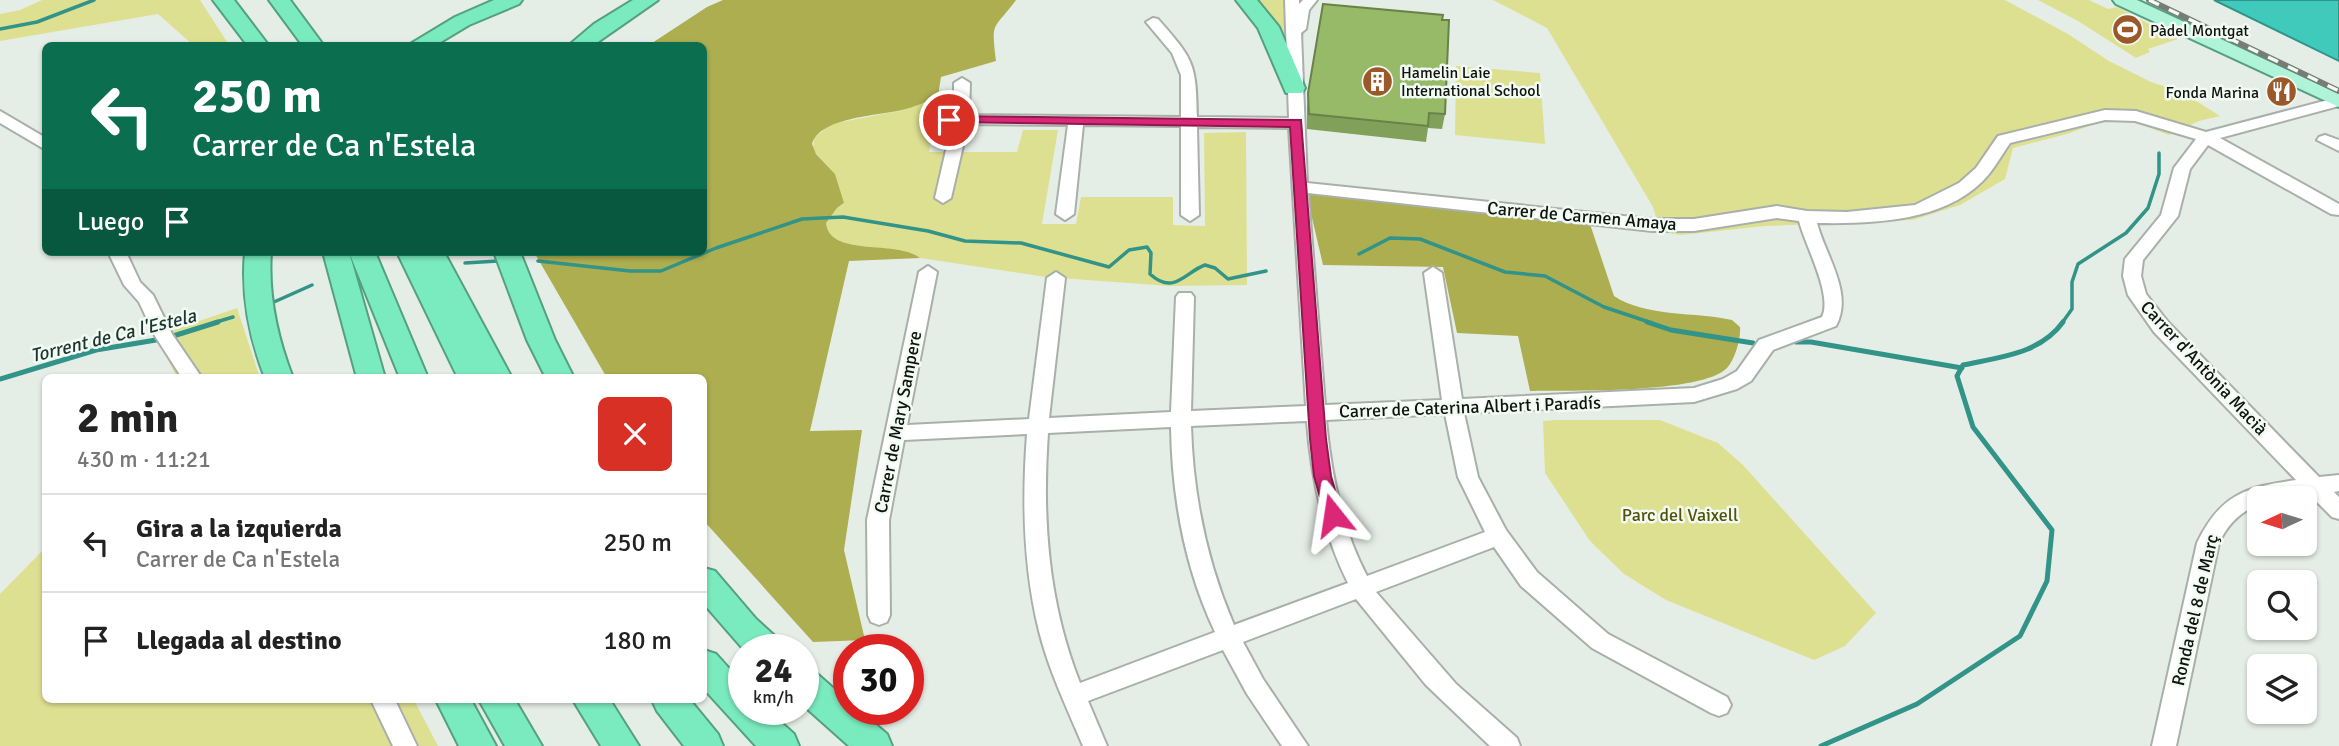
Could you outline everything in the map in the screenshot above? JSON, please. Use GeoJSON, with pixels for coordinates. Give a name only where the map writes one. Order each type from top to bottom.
{"type":"FeatureCollection","features":[{"type":"Feature","properties":{"kind":"highway"},"geometry":{"type":"LineString","coordinates":[[223,0],[256,42]]}},
{"type":"Feature","properties":{"kind":"highway"},"geometry":{"type":"LineString","coordinates":[[279,0],[309,42]]}},
{"type":"Feature","properties":{"kind":"highway"},"geometry":{"type":"LineString","coordinates":[[424,42],[462,21],[512,0]]}},
{"type":"Feature","properties":{"kind":"highway"},"geometry":{"type":"LineString","coordinates":[[583,42],[648,0]]}},
{"type":"Feature","properties":{"kind":"highway"},"geometry":{"type":"LineString","coordinates":[[1246,0],[1268,27],[1294,89]]}},
{"type":"Feature","properties":{"kind":"highway"},"geometry":{"type":"LineString","coordinates":[[258,256],[258,296],[264,330],[278,374]]}},
{"type":"Feature","properties":{"kind":"highway"},"geometry":{"type":"LineString","coordinates":[[337,256],[370,374]]}},
{"type":"Feature","properties":{"kind":"highway"},"geometry":{"type":"LineString","coordinates":[[364,256],[412,374]]}},
{"type":"Feature","properties":{"kind":"highway"},"geometry":{"type":"LineString","coordinates":[[412,256],[470,374]]}},
{"type":"Feature","properties":{"kind":"highway"},"geometry":{"type":"LineString","coordinates":[[433,256],[496,374]]}},
{"type":"Feature","properties":{"kind":"highway"},"geometry":{"type":"LineString","coordinates":[[509,256],[541,340],[558,374]]}},
{"type":"Feature","properties":{"kind":"highway"},"geometry":{"type":"LineString","coordinates":[[707,585],[750,634]]}},
{"type":"Feature","properties":{"kind":"highway"},"geometry":{"type":"LineString","coordinates":[[707,668],[750,717],[781,746]]}},
{"type":"Feature","properties":{"kind":"highway"},"geometry":{"type":"LineString","coordinates":[[819,697],[874,746]]}},
{"type":"Feature","properties":{"kind":"highway"},"geometry":{"type":"LineString","coordinates":[[455,703],[478,746]]}},
{"type":"Feature","properties":{"kind":"highway"},"geometry":{"type":"LineString","coordinates":[[490,703],[503,746]]}},
{"type":"Feature","properties":{"kind":"highway"},"geometry":{"type":"LineString","coordinates":[[498,703],[524,746]]}},
{"type":"Feature","properties":{"kind":"highway"},"geometry":{"type":"LineString","coordinates":[[592,703],[621,746]]}},
{"type":"Feature","properties":{"kind":"highway"},"geometry":{"type":"LineString","coordinates":[[671,703],[705,746]]}},
{"type":"Feature","properties":{"kind":"main road"},"geometry":{"type":"LineString","coordinates":[[2122,0],[2339,101]]}},
{"type":"Feature","properties":{"kind":"street"},"geometry":{"type":"LineString","coordinates":[[1292,0],[1296,48]]}},
{"type":"Feature","properties":{"kind":"street"},"geometry":{"type":"LineString","coordinates":[[1310,0],[1302,10],[1296,48],[1294,89],[1299,187],[1323,476],[1339,534],[1362,589],[1430,675],[1471,717],[1508,746]]}},
{"type":"Feature","properties":{"kind":"street"},"geometry":{"type":"LineString","coordinates":[[1153,22],[1179,52],[1189,75],[1190,215]]}},
{"type":"Feature","properties":{"kind":"street"},"geometry":{"type":"LineString","coordinates":[[943,198],[955,120],[964,96],[962,83]]}},
{"type":"Feature","properties":{"kind":"street"},"geometry":{"type":"LineString","coordinates":[[2206,137],[2339,101]]}},
{"type":"Feature","properties":{"kind":"street","name":"Carrer de Carmen Amaya"},"geometry":{"type":"LineString","coordinates":[[1299,187],[1652,225],[1694,225],[1777,212],[1807,217],[1847,218],[1918,210],[1943,201],[1982,172],[2004,139],[2105,115],[2136,116],[2206,137],[2337,209]]}},
{"type":"Feature","properties":{"kind":"street"},"geometry":{"type":"LineString","coordinates":[[0,116],[42,142]]}},
{"type":"Feature","properties":{"kind":"street"},"geometry":{"type":"LineString","coordinates":[[955,120],[1296,123]]}},
{"type":"Feature","properties":{"kind":"street"},"geometry":{"type":"LineString","coordinates":[[1065,214],[1076,121]]}},
{"type":"Feature","properties":{"kind":"street","name":"Carrer d'Antònia Macià"},"geometry":{"type":"LineString","coordinates":[[2206,137],[2182,168],[2169,216],[2134,259],[2134,285],[2143,306],[2151,316],[2315,486]]}},
{"type":"Feature","properties":{"kind":"street","name":"Carrer de Caterina Albert i Paradís"},"geometry":{"type":"LineString","coordinates":[[894,433],[1183,418],[1682,398],[1730,384],[1744,376],[1766,345],[1829,321],[1834,311],[1831,285],[1813,242],[1807,217]]}},
{"type":"Feature","properties":{"kind":"street"},"geometry":{"type":"LineString","coordinates":[[119,256],[133,285],[147,299],[164,336],[189,374]]}},
{"type":"Feature","properties":{"kind":"street","name":"Carrer de Mary Sampere"},"geometry":{"type":"LineString","coordinates":[[879,615],[878,520],[928,272]]}},
{"type":"Feature","properties":{"kind":"street"},"geometry":{"type":"LineString","coordinates":[[1433,273],[1453,407],[1468,477],[1498,536],[1529,579],[1600,640],[1720,705]]}},
{"type":"Feature","properties":{"kind":"street"},"geometry":{"type":"LineString","coordinates":[[1056,278],[1037,426],[1034,484],[1038,562],[1051,631],[1073,696],[1095,746]]}},
{"type":"Feature","properties":{"kind":"street"},"geometry":{"type":"LineString","coordinates":[[1185,297],[1185,487],[1200,564],[1227,639],[1272,715],[1296,746]]}},
{"type":"Feature","properties":{"kind":"street","name":"Ronda del 8 de Març"},"geometry":{"type":"LineString","coordinates":[[2315,486],[2339,483]]}},
{"type":"Feature","properties":{"kind":"street","name":"Carrer d'Antònia Macià"},"geometry":{"type":"LineString","coordinates":[[2317,488],[2339,511]]}},
{"type":"Feature","properties":{"kind":"street","name":"Ronda del 8 de Març"},"geometry":{"type":"LineString","coordinates":[[2164,746],[2212,531],[2226,512],[2247,499]]}},
{"type":"Feature","properties":{"kind":"street"},"geometry":{"type":"LineString","coordinates":[[1073,696],[1498,536]]}},
{"type":"Feature","properties":{"kind":"street"},"geometry":{"type":"LineString","coordinates":[[384,703],[405,746]]}},
{"type":"Feature","properties":{"kind":"green space"},"geometry":{"type":"Polygon","coordinates":[[[42,0],[200,0],[227,42],[190,42],[158,14],[0,41],[0,14],[20,10],[42,0]]]}},
{"type":"Feature","properties":{"kind":"green space"},"geometry":{"type":"Polygon","coordinates":[[[1253,0],[1317,0],[1310,6],[1302,44],[1284,39],[1253,0]]]}},
{"type":"Feature","properties":{"kind":"green space"},"geometry":{"type":"Polygon","coordinates":[[[1493,0],[2005,0],[2068,34],[2109,61],[2151,82],[2182,92],[2220,116],[2199,121],[2169,135],[2126,119],[2106,120],[2067,134],[2013,148],[2005,179],[1960,205],[1913,220],[1765,226],[1681,235],[1660,232],[1653,207],[1547,28],[1493,0]]]}},
{"type":"Feature","properties":{"kind":"green space","name":"Pàdel Montgat"},"geometry":{"type":"Polygon","coordinates":[[[2038,0],[2089,0],[2108,9],[2117,7],[2178,39],[2148,49],[2150,52],[2136,58],[2078,21],[2038,0]]]}},
{"type":"Feature","properties":{"kind":"green space"},"geometry":{"type":"Polygon","coordinates":[[[1456,66],[1540,73],[1545,144],[1455,135],[1456,66]]]}},
{"type":"Feature","properties":{"kind":"green space"},"geometry":{"type":"Polygon","coordinates":[[[938,96],[929,152],[1017,152],[1023,130],[1058,130],[1042,224],[1076,224],[1081,197],[1173,197],[1173,225],[1205,226],[1204,133],[1246,132],[1247,285],[1169,286],[1046,277],[920,258],[895,249],[839,241],[830,234],[826,223],[837,208],[844,204],[835,174],[813,150],[814,138],[831,124],[903,110],[938,96]]]}},
{"type":"Feature","properties":{"kind":"green space"},"geometry":{"type":"Polygon","coordinates":[[[237,308],[259,374],[175,374],[156,336],[237,308]]]}},
{"type":"Feature","properties":{"kind":"green space","name":"Parc del Vaixell"},"geometry":{"type":"Polygon","coordinates":[[[1660,420],[1718,443],[1743,465],[1876,613],[1845,646],[1814,660],[1666,600],[1624,574],[1590,541],[1545,473],[1543,421],[1660,420]]]}},
{"type":"Feature","properties":{"kind":"green space"},"geometry":{"type":"Polygon","coordinates":[[[42,551],[42,703],[416,703],[438,746],[0,746],[0,594],[42,551]]]}},
{"type":"Feature","properties":{"kind":"shaded area"},"geometry":{"type":"Polygon","coordinates":[[[723,0],[1016,0],[998,22],[994,32],[996,61],[941,77],[938,96],[920,104],[837,123],[817,135],[812,144],[816,154],[835,174],[844,203],[826,223],[830,234],[839,241],[896,249],[920,258],[849,261],[810,431],[862,430],[844,550],[864,634],[833,634],[833,641],[819,642],[819,634],[806,634],[707,524],[707,374],[605,374],[536,256],[707,256],[707,42],[654,42],[707,7],[723,0]]]}},
{"type":"Feature","properties":{"kind":"shaded area"},"geometry":{"type":"Polygon","coordinates":[[[1306,192],[1590,224],[1614,296],[1627,303],[1656,311],[1732,320],[1740,327],[1735,354],[1727,368],[1713,376],[1691,382],[1634,389],[1530,391],[1518,336],[1457,333],[1443,267],[1323,265],[1306,192]]]}},
{"type":"Feature","properties":{"kind":"water"},"geometry":{"type":"Polygon","coordinates":[[[2214,0],[2339,0],[2339,61],[2214,0]]]}},
{"type":"Feature","properties":{"kind":"building","name":"Hamelin Laie International School"},"geometry":{"type":"Polygon","coordinates":[[[1323,4],[1443,15],[1442,20],[1449,20],[1445,114],[1429,113],[1428,126],[1309,114],[1308,93],[1323,4]]]}},
{"type":"Feature","properties":{"kind":"waterway"},"geometry":{"type":"LineString","coordinates":[[0,29],[37,22],[94,0]]}},
{"type":"Feature","properties":{"kind":"waterway"},"geometry":{"type":"LineString","coordinates":[[2062,323],[2072,309],[2072,282],[2078,264],[2126,233],[2148,208],[2159,174],[2159,153]]}},
{"type":"Feature","properties":{"kind":"waterway","name":"Torrent de Ca l'Estela"},"geometry":{"type":"LineString","coordinates":[[707,252],[802,219],[843,217],[928,231],[965,241],[1021,243],[1109,267],[1129,250],[1147,247],[1151,253],[1150,274],[1166,283],[1173,283],[1205,265],[1215,268],[1228,279],[1266,271]]}},
{"type":"Feature","properties":{"kind":"waterway","name":"Torrent de Ca l'Estela"},"geometry":{"type":"LineString","coordinates":[[1359,254],[1390,238],[1420,239],[1505,272],[1545,276],[1604,307],[1652,323]]}},
{"type":"Feature","properties":{"kind":"waterway","name":"Torrent de Ca l'Estela"},"geometry":{"type":"LineString","coordinates":[[538,261],[630,271],[661,271],[697,256]]}},
{"type":"Feature","properties":{"kind":"waterway","name":"Torrent de Ca l'Estela"},"geometry":{"type":"LineString","coordinates":[[465,263],[498,261]]}},
{"type":"Feature","properties":{"kind":"waterway","name":"Torrent de Ca l'Estela"},"geometry":{"type":"LineString","coordinates":[[274,302],[312,285]]}},
{"type":"Feature","properties":{"kind":"waterway","name":"Torrent de Ca l'Estela"},"geometry":{"type":"LineString","coordinates":[[213,323],[233,317]]}},
{"type":"Feature","properties":{"kind":"waterway","name":"Torrent de Ca l'Estela"},"geometry":{"type":"LineString","coordinates":[[170,337],[218,322]]}},
{"type":"Feature","properties":{"kind":"waterway","name":"Torrent de Ca l'Estela"},"geometry":{"type":"LineString","coordinates":[[1647,322],[1671,330],[1753,343]]}},
{"type":"Feature","properties":{"kind":"waterway"},"geometry":{"type":"LineString","coordinates":[[1961,368],[1963,365],[2031,348],[2054,333],[2063,322]]}},
{"type":"Feature","properties":{"kind":"waterway","name":"Torrent de Ca l'Estela"},"geometry":{"type":"LineString","coordinates":[[0,379],[96,350],[162,339]]}},
{"type":"Feature","properties":{"kind":"waterway","name":"Torrent de Ca l'Estela"},"geometry":{"type":"LineString","coordinates":[[1796,342],[1811,342],[1961,368]]}},
{"type":"Feature","properties":{"kind":"waterway"},"geometry":{"type":"LineString","coordinates":[[1821,746],[1917,704],[2020,636],[2047,581],[2052,530],[1973,427],[1957,376],[1961,368]]}},
{"type":"Feature","properties":{"kind":"railway"},"geometry":{"type":"LineString","coordinates":[[2149,0],[2339,91]]}},
{"type":"Feature","properties":{"kind":"place","name":"Pàdel Montgat"},"geometry":{"type":"Point","coordinates":[2127,30]}},
{"type":"Feature","properties":{"kind":"place","name":"Hamelin Laie International School"},"geometry":{"type":"Point","coordinates":[1378,81]}},
{"type":"Feature","properties":{"kind":"place","name":"Fonda Marina"},"geometry":{"type":"Point","coordinates":[2282,92]}},
{"type":"Feature","properties":{"kind":"route"},"geometry":{"type":"LineString","coordinates":[[949,120],[1296,123],[1318,439],[1323,476],[1333,515]]}}]}
